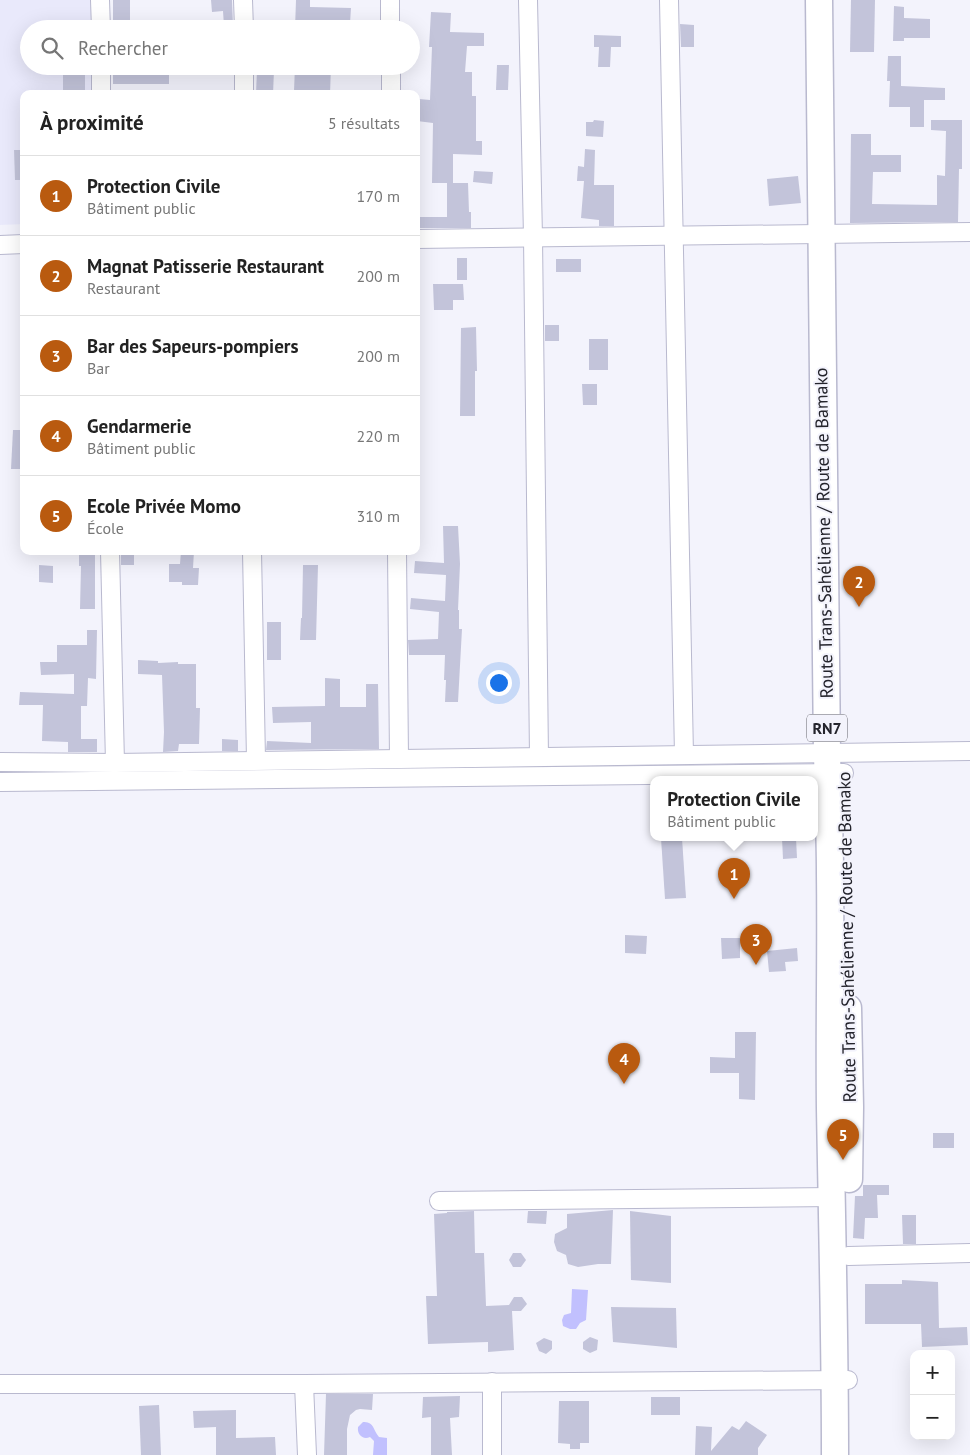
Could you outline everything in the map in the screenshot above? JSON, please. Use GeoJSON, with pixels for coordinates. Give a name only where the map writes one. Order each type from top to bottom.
{"type":"FeatureCollection","features":[{"type":"Feature","properties":{"kind":"highway","name":"Route Trans-Sahélienne / Route de Bamako"},"geometry":{"type":"LineString","coordinates":[[819,0],[829,233],[836,763],[850,1107],[848,1256],[842,1380],[835,1455]]}},
{"type":"Feature","properties":{"kind":"highway","name":"Route Trans-Sahélienne / Route de Bamako"},"geometry":{"type":"LineString","coordinates":[[829,233],[836,0]]}},
{"type":"Feature","properties":{"kind":"highway","name":"Route Trans-Sahélienne / Route de Bamako"},"geometry":{"type":"LineString","coordinates":[[836,763],[830,872],[832,1257],[848,1455]]}},
{"type":"Feature","properties":{"kind":"street"},"geometry":{"type":"LineString","coordinates":[[100,0],[101,20]]}},
{"type":"Feature","properties":{"kind":"street"},"geometry":{"type":"LineString","coordinates":[[243,0],[244,20]]}},
{"type":"Feature","properties":{"kind":"street"},"geometry":{"type":"LineString","coordinates":[[390,0],[390,20]]}},
{"type":"Feature","properties":{"kind":"street"},"geometry":{"type":"LineString","coordinates":[[528,0],[540,757]]}},
{"type":"Feature","properties":{"kind":"street"},"geometry":{"type":"LineString","coordinates":[[669,0],[684,755]]}},
{"type":"Feature","properties":{"kind":"street"},"geometry":{"type":"LineString","coordinates":[[101,75],[101,90]]}},
{"type":"Feature","properties":{"kind":"street"},"geometry":{"type":"LineString","coordinates":[[244,75],[244,90]]}},
{"type":"Feature","properties":{"kind":"street"},"geometry":{"type":"LineString","coordinates":[[391,75],[391,90]]}},
{"type":"Feature","properties":{"kind":"street"},"geometry":{"type":"LineString","coordinates":[[420,239],[970,232]]}},
{"type":"Feature","properties":{"kind":"street"},"geometry":{"type":"LineString","coordinates":[[0,244],[20,244]]}},
{"type":"Feature","properties":{"kind":"street"},"geometry":{"type":"LineString","coordinates":[[110,555],[115,763]]}},
{"type":"Feature","properties":{"kind":"street"},"geometry":{"type":"LineString","coordinates":[[252,555],[256,760]]}},
{"type":"Feature","properties":{"kind":"street"},"geometry":{"type":"LineString","coordinates":[[396,555],[399,759]]}},
{"type":"Feature","properties":{"kind":"street"},"geometry":{"type":"LineString","coordinates":[[0,782],[836,763],[970,752]]}},
{"type":"Feature","properties":{"kind":"street"},"geometry":{"type":"LineString","coordinates":[[0,762],[115,763],[684,755],[836,763]]}},
{"type":"Feature","properties":{"kind":"street"},"geometry":{"type":"LineString","coordinates":[[439,1201],[833,1197]]}},
{"type":"Feature","properties":{"kind":"street"},"geometry":{"type":"LineString","coordinates":[[848,1256],[970,1253]]}},
{"type":"Feature","properties":{"kind":"street"},"geometry":{"type":"LineString","coordinates":[[0,1384],[842,1380]]}},
{"type":"Feature","properties":{"kind":"street"},"geometry":{"type":"LineString","coordinates":[[492,1382],[492,1455]]}},
{"type":"Feature","properties":{"kind":"street"},"geometry":{"type":"LineString","coordinates":[[304,1384],[307,1455]]}},
{"type":"Feature","properties":{"kind":"shaded area"},"geometry":{"type":"Polygon","coordinates":[[[0,0],[91,0],[92,20],[20,20],[20,75],[92,75],[92,90],[20,90],[20,224],[0,225],[0,0]]]}},
{"type":"Feature","properties":{"kind":"water"},"geometry":{"type":"Polygon","coordinates":[[[572,1289],[588,1290],[586,1320],[580,1323],[576,1329],[563,1326],[562,1320],[564,1315],[571,1313],[572,1289]]]}},
{"type":"Feature","properties":{"kind":"water"},"geometry":{"type":"Polygon","coordinates":[[[363,1422],[371,1424],[379,1437],[387,1438],[387,1455],[373,1455],[374,1441],[370,1437],[363,1437],[358,1432],[358,1427],[363,1422]]]}},
{"type":"Feature","properties":{"kind":"building"},"geometry":{"type":"Polygon","coordinates":[[[113,0],[130,0],[130,20],[113,20],[113,0]]]}},
{"type":"Feature","properties":{"kind":"building"},"geometry":{"type":"Polygon","coordinates":[[[211,0],[232,0],[233,20],[224,20],[223,11],[212,12],[211,0]]]}},
{"type":"Feature","properties":{"kind":"building"},"geometry":{"type":"Polygon","coordinates":[[[296,0],[310,0],[310,7],[351,8],[350,20],[295,20],[296,0]]]}},
{"type":"Feature","properties":{"kind":"building"},"geometry":{"type":"Polygon","coordinates":[[[851,0],[875,0],[874,52],[850,52],[851,0]]]}},
{"type":"Feature","properties":{"kind":"building"},"geometry":{"type":"Polygon","coordinates":[[[894,6],[904,7],[904,18],[930,19],[930,38],[904,38],[904,41],[893,41],[894,6]]]}},
{"type":"Feature","properties":{"kind":"building"},"geometry":{"type":"Polygon","coordinates":[[[431,12],[451,13],[450,32],[484,33],[484,46],[467,46],[465,72],[472,72],[472,96],[476,96],[476,141],[482,141],[482,155],[453,154],[453,183],[432,183],[433,123],[420,121],[420,99],[430,100],[432,47],[429,47],[431,12]]]}},
{"type":"Feature","properties":{"kind":"building"},"geometry":{"type":"Polygon","coordinates":[[[680,24],[694,25],[694,47],[681,47],[680,24]]]}},
{"type":"Feature","properties":{"kind":"building"},"geometry":{"type":"Polygon","coordinates":[[[594,35],[621,36],[621,47],[611,47],[610,67],[598,67],[599,47],[594,47],[594,35]]]}},
{"type":"Feature","properties":{"kind":"building"},"geometry":{"type":"Polygon","coordinates":[[[888,56],[901,56],[901,86],[945,88],[945,100],[924,100],[924,127],[910,127],[910,107],[889,107],[890,81],[887,81],[888,56]]]}},
{"type":"Feature","properties":{"kind":"building"},"geometry":{"type":"Polygon","coordinates":[[[497,65],[509,65],[508,90],[496,90],[497,65]]]}},
{"type":"Feature","properties":{"kind":"building"},"geometry":{"type":"Polygon","coordinates":[[[63,75],[85,75],[85,90],[63,90],[63,75]]]}},
{"type":"Feature","properties":{"kind":"building"},"geometry":{"type":"Polygon","coordinates":[[[113,75],[169,75],[169,84],[113,84],[113,75]]]}},
{"type":"Feature","properties":{"kind":"building"},"geometry":{"type":"Polygon","coordinates":[[[257,75],[274,75],[273,90],[256,90],[257,75]]]}},
{"type":"Feature","properties":{"kind":"building"},"geometry":{"type":"Polygon","coordinates":[[[295,75],[331,75],[330,90],[294,90],[295,75]]]}},
{"type":"Feature","properties":{"kind":"building"},"geometry":{"type":"Polygon","coordinates":[[[594,120],[604,121],[603,137],[586,136],[586,122],[593,122],[594,120]]]}},
{"type":"Feature","properties":{"kind":"building"},"geometry":{"type":"Polygon","coordinates":[[[931,120],[962,120],[962,169],[959,169],[958,222],[850,223],[851,134],[871,134],[871,155],[901,155],[901,172],[873,172],[872,204],[937,205],[937,175],[945,176],[946,131],[931,130],[931,120]]]}},
{"type":"Feature","properties":{"kind":"building"},"geometry":{"type":"Polygon","coordinates":[[[585,149],[595,150],[594,185],[614,185],[614,226],[599,226],[599,220],[581,218],[584,181],[577,181],[578,166],[584,167],[585,149]]]}},
{"type":"Feature","properties":{"kind":"building"},"geometry":{"type":"Polygon","coordinates":[[[14,150],[20,150],[20,180],[15,180],[14,150]]]}},
{"type":"Feature","properties":{"kind":"building"},"geometry":{"type":"Polygon","coordinates":[[[474,171],[493,172],[492,184],[473,182],[474,171]]]}},
{"type":"Feature","properties":{"kind":"building"},"geometry":{"type":"Polygon","coordinates":[[[798,176],[801,203],[769,206],[767,179],[798,176]]]}},
{"type":"Feature","properties":{"kind":"building"},"geometry":{"type":"Polygon","coordinates":[[[447,183],[468,183],[471,228],[420,228],[420,217],[447,217],[447,183]]]}},
{"type":"Feature","properties":{"kind":"building"},"geometry":{"type":"Polygon","coordinates":[[[457,258],[467,258],[467,280],[457,280],[457,258]]]}},
{"type":"Feature","properties":{"kind":"building"},"geometry":{"type":"Polygon","coordinates":[[[556,259],[581,259],[581,272],[556,272],[556,259]]]}},
{"type":"Feature","properties":{"kind":"building"},"geometry":{"type":"Polygon","coordinates":[[[433,284],[463,284],[464,300],[453,300],[453,310],[434,310],[433,284]]]}},
{"type":"Feature","properties":{"kind":"building"},"geometry":{"type":"Polygon","coordinates":[[[545,325],[559,325],[559,341],[545,341],[545,325]]]}},
{"type":"Feature","properties":{"kind":"building"},"geometry":{"type":"Polygon","coordinates":[[[476,327],[475,416],[460,416],[461,328],[476,327]]]}},
{"type":"Feature","properties":{"kind":"building"},"geometry":{"type":"Polygon","coordinates":[[[589,339],[608,339],[608,370],[589,370],[589,339]]]}},
{"type":"Feature","properties":{"kind":"building"},"geometry":{"type":"Polygon","coordinates":[[[582,384],[597,384],[597,405],[583,405],[582,384]]]}},
{"type":"Feature","properties":{"kind":"building"},"geometry":{"type":"Polygon","coordinates":[[[13,430],[20,430],[20,469],[11,469],[13,430]]]}},
{"type":"Feature","properties":{"kind":"building"},"geometry":{"type":"Polygon","coordinates":[[[443,526],[458,526],[460,564],[458,610],[459,629],[462,629],[458,702],[445,702],[445,655],[409,655],[408,640],[438,639],[439,612],[410,609],[411,598],[445,601],[446,575],[414,573],[415,561],[444,563],[443,526]]]}},
{"type":"Feature","properties":{"kind":"building"},"geometry":{"type":"Polygon","coordinates":[[[79,555],[95,555],[95,609],[80,609],[81,566],[79,566],[79,555]]]}},
{"type":"Feature","properties":{"kind":"building"},"geometry":{"type":"Polygon","coordinates":[[[121,555],[134,555],[134,565],[121,565],[121,555]]]}},
{"type":"Feature","properties":{"kind":"building"},"geometry":{"type":"Polygon","coordinates":[[[181,555],[194,555],[193,568],[199,568],[198,585],[182,585],[182,582],[169,582],[169,564],[180,564],[181,555]]]}},
{"type":"Feature","properties":{"kind":"building"},"geometry":{"type":"Polygon","coordinates":[[[39,565],[53,566],[53,583],[39,582],[39,565]]]}},
{"type":"Feature","properties":{"kind":"building"},"geometry":{"type":"Polygon","coordinates":[[[303,565],[318,565],[316,640],[300,640],[303,565]]]}},
{"type":"Feature","properties":{"kind":"building"},"geometry":{"type":"Polygon","coordinates":[[[267,622],[281,622],[281,660],[267,660],[267,622]]]}},
{"type":"Feature","properties":{"kind":"building"},"geometry":{"type":"Polygon","coordinates":[[[87,630],[97,630],[96,679],[88,678],[87,706],[81,706],[81,739],[97,739],[97,752],[68,752],[68,742],[42,741],[43,705],[19,705],[20,692],[74,694],[74,674],[41,675],[40,662],[57,662],[57,645],[87,645],[87,630]]]}},
{"type":"Feature","properties":{"kind":"building"},"geometry":{"type":"Polygon","coordinates":[[[138,660],[158,661],[158,663],[178,662],[178,664],[196,664],[196,708],[200,708],[199,744],[179,744],[178,751],[163,752],[162,675],[138,674],[138,660]]]}},
{"type":"Feature","properties":{"kind":"building"},"geometry":{"type":"Polygon","coordinates":[[[325,678],[340,679],[340,707],[366,707],[366,684],[378,684],[379,749],[266,750],[267,741],[311,743],[311,722],[273,723],[272,707],[325,706],[325,678]]]}},
{"type":"Feature","properties":{"kind":"building"},"geometry":{"type":"Polygon","coordinates":[[[222,739],[238,740],[238,751],[222,751],[222,739]]]}},
{"type":"Feature","properties":{"kind":"building"},"geometry":{"type":"Polygon","coordinates":[[[661,841],[682,841],[686,898],[665,899],[661,841]]]}},
{"type":"Feature","properties":{"kind":"building"},"geometry":{"type":"Polygon","coordinates":[[[782,841],[796,841],[797,858],[783,859],[782,841]]]}},
{"type":"Feature","properties":{"kind":"building"},"geometry":{"type":"Polygon","coordinates":[[[625,935],[647,936],[646,954],[625,953],[625,935]]]}},
{"type":"Feature","properties":{"kind":"building"},"geometry":{"type":"Polygon","coordinates":[[[721,938],[740,938],[740,958],[722,959],[721,938]]]}},
{"type":"Feature","properties":{"kind":"building"},"geometry":{"type":"Polygon","coordinates":[[[797,948],[798,961],[785,962],[786,971],[769,972],[767,951],[797,948]]]}},
{"type":"Feature","properties":{"kind":"building"},"geometry":{"type":"Polygon","coordinates":[[[735,1032],[756,1032],[755,1100],[739,1099],[739,1073],[710,1073],[710,1057],[735,1058],[735,1032]]]}},
{"type":"Feature","properties":{"kind":"building"},"geometry":{"type":"Polygon","coordinates":[[[933,1133],[954,1133],[954,1148],[933,1148],[933,1133]]]}},
{"type":"Feature","properties":{"kind":"building"},"geometry":{"type":"Polygon","coordinates":[[[863,1185],[889,1185],[889,1195],[877,1195],[878,1218],[865,1218],[864,1239],[853,1238],[855,1196],[863,1196],[863,1185]]]}},
{"type":"Feature","properties":{"kind":"building"},"geometry":{"type":"Polygon","coordinates":[[[613,1210],[611,1264],[578,1267],[568,1264],[566,1255],[557,1251],[554,1242],[555,1234],[567,1228],[567,1214],[613,1210]]]}},
{"type":"Feature","properties":{"kind":"building"},"geometry":{"type":"Polygon","coordinates":[[[474,1211],[475,1253],[484,1253],[486,1306],[509,1305],[514,1297],[522,1297],[527,1304],[521,1311],[512,1311],[514,1350],[488,1352],[488,1342],[428,1344],[426,1296],[437,1296],[434,1214],[474,1211]]]}},
{"type":"Feature","properties":{"kind":"building"},"geometry":{"type":"Polygon","coordinates":[[[528,1211],[547,1211],[546,1224],[527,1223],[528,1211]]]}},
{"type":"Feature","properties":{"kind":"building"},"geometry":{"type":"Polygon","coordinates":[[[630,1211],[671,1216],[671,1283],[631,1280],[630,1211]]]}},
{"type":"Feature","properties":{"kind":"building"},"geometry":{"type":"Polygon","coordinates":[[[902,1215],[916,1215],[916,1244],[903,1244],[902,1215]]]}},
{"type":"Feature","properties":{"kind":"building"},"geometry":{"type":"Polygon","coordinates":[[[513,1253],[521,1253],[526,1260],[521,1267],[513,1267],[509,1260],[513,1253]]]}},
{"type":"Feature","properties":{"kind":"building"},"geometry":{"type":"Polygon","coordinates":[[[902,1280],[938,1282],[939,1328],[967,1327],[968,1345],[922,1347],[921,1324],[865,1324],[865,1284],[902,1284],[902,1280]]]}},
{"type":"Feature","properties":{"kind":"building"},"geometry":{"type":"Polygon","coordinates":[[[611,1307],[676,1308],[677,1348],[613,1342],[611,1307]]]}},
{"type":"Feature","properties":{"kind":"building"},"geometry":{"type":"Polygon","coordinates":[[[590,1337],[598,1340],[597,1350],[590,1353],[583,1349],[583,1342],[590,1337]]]}},
{"type":"Feature","properties":{"kind":"building"},"geometry":{"type":"Polygon","coordinates":[[[544,1338],[552,1341],[552,1349],[546,1354],[539,1351],[536,1343],[544,1338]]]}},
{"type":"Feature","properties":{"kind":"building"},"geometry":{"type":"Polygon","coordinates":[[[326,1394],[373,1394],[372,1410],[360,1409],[350,1415],[347,1429],[347,1455],[324,1455],[326,1394]]]}},
{"type":"Feature","properties":{"kind":"building"},"geometry":{"type":"Polygon","coordinates":[[[460,1396],[459,1417],[450,1418],[452,1455],[431,1455],[431,1417],[422,1418],[423,1397],[460,1396]]]}},
{"type":"Feature","properties":{"kind":"building"},"geometry":{"type":"Polygon","coordinates":[[[651,1397],[680,1397],[680,1415],[651,1415],[651,1397]]]}},
{"type":"Feature","properties":{"kind":"building"},"geometry":{"type":"Polygon","coordinates":[[[559,1401],[589,1401],[589,1443],[580,1443],[580,1449],[570,1449],[570,1444],[558,1443],[559,1401]]]}},
{"type":"Feature","properties":{"kind":"building"},"geometry":{"type":"Polygon","coordinates":[[[159,1405],[161,1455],[141,1455],[139,1406],[159,1405]]]}},
{"type":"Feature","properties":{"kind":"building"},"geometry":{"type":"Polygon","coordinates":[[[236,1410],[236,1438],[275,1437],[276,1455],[216,1455],[216,1427],[194,1428],[193,1411],[236,1410]]]}},
{"type":"Feature","properties":{"kind":"building"},"geometry":{"type":"Polygon","coordinates":[[[746,1421],[767,1435],[758,1448],[758,1455],[695,1455],[696,1426],[712,1427],[711,1451],[732,1426],[739,1430],[746,1421]]]}},
{"type":"Feature","properties":{"kind":"place","name":"Magnat Patisserie Restaurant"},"geometry":{"type":"Point","coordinates":[859,607]}},
{"type":"Feature","properties":{"kind":"place","name":"Protection Civile"},"geometry":{"type":"Point","coordinates":[734,899]}},
{"type":"Feature","properties":{"kind":"place","name":"Bar des Sapeurs-pompiers"},"geometry":{"type":"Point","coordinates":[756,965]}},
{"type":"Feature","properties":{"kind":"place","name":"Gendarmerie"},"geometry":{"type":"Point","coordinates":[624,1084]}},
{"type":"Feature","properties":{"kind":"place","name":"Ecole Privée Momo"},"geometry":{"type":"Point","coordinates":[843,1160]}}]}
